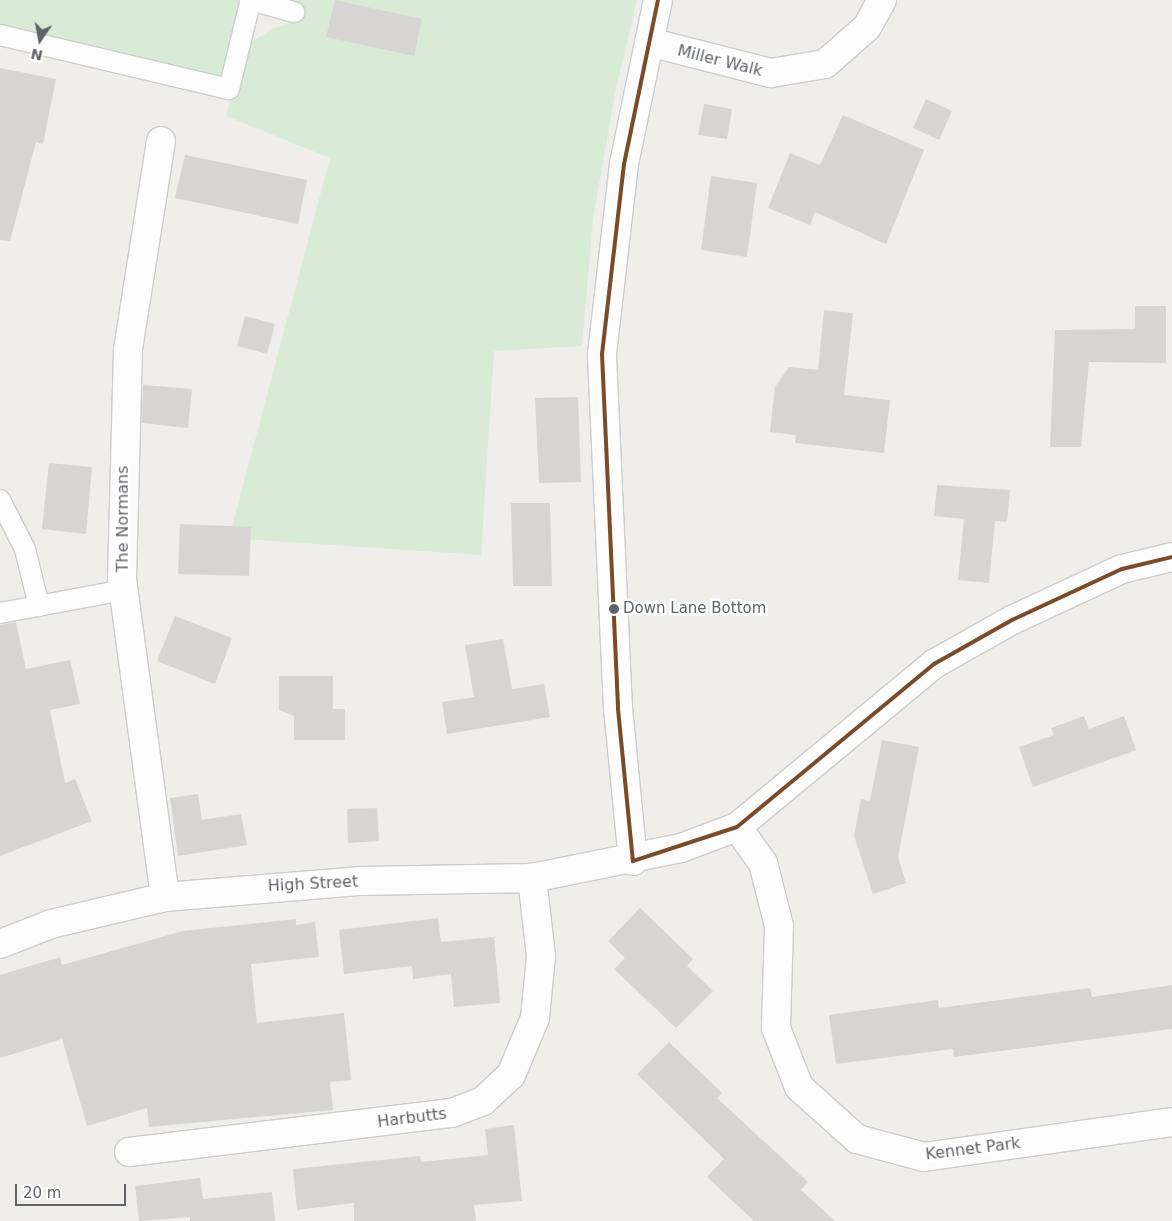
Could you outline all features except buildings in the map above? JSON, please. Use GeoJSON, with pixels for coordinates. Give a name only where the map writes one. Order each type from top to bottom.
{"type":"FeatureCollection","features":[{"type":"Feature","properties":{"kind":"street"},"geometry":{"type":"LineString","coordinates":[[633,860],[618,708],[602,354],[624,164],[658,0]]}},
{"type":"Feature","properties":{"kind":"street","name":"Miller Walk"},"geometry":{"type":"LineString","coordinates":[[649,42],[771,73],[825,64],[867,27],[882,0]]}},
{"type":"Feature","properties":{"kind":"street","name":"The Normans"},"geometry":{"type":"LineString","coordinates":[[161,141],[128,348],[123,461],[124,590],[165,897]]}},
{"type":"Feature","properties":{"kind":"street"},"geometry":{"type":"LineString","coordinates":[[738,827],[934,664],[1012,620],[1122,569],[1172,557]]}},
{"type":"Feature","properties":{"kind":"street","name":"High Street"},"geometry":{"type":"LineString","coordinates":[[0,944],[51,924],[165,897],[351,881],[532,878],[633,860],[738,827]]}},
{"type":"Feature","properties":{"kind":"street","name":"Kennet Park"},"geometry":{"type":"LineString","coordinates":[[738,827],[763,863],[779,926],[776,1028],[799,1087],[857,1139],[924,1157],[1172,1122]]}},
{"type":"Feature","properties":{"kind":"street","name":"Harbutts"},"geometry":{"type":"LineString","coordinates":[[129,1152],[452,1113],[483,1101],[511,1075],[535,1018],[541,956],[532,878]]}},
{"type":"Feature","properties":{"kind":"lane"},"geometry":{"type":"LineString","coordinates":[[0,35],[229,89],[250,1],[294,12]]}},
{"type":"Feature","properties":{"kind":"lane"},"geometry":{"type":"LineString","coordinates":[[0,500],[25,549],[39,606]]}},
{"type":"Feature","properties":{"kind":"lane"},"geometry":{"type":"LineString","coordinates":[[0,614],[124,590]]}},
{"type":"Feature","properties":{"kind":"green space"},"geometry":{"type":"Polygon","coordinates":[[[0,0],[243,0],[224,88],[0,32],[0,0]]]}},
{"type":"Feature","properties":{"kind":"green space"},"geometry":{"type":"Polygon","coordinates":[[[293,0],[637,0],[615,93],[593,219],[582,346],[494,351],[481,555],[229,538],[330,158],[226,116],[244,47],[272,29],[293,22],[298,2],[293,0]]]}},
{"type":"Feature","properties":{"kind":"transit line"},"geometry":{"type":"LineString","coordinates":[[658,0],[624,164],[602,354],[618,709],[633,861],[737,827],[934,664],[1012,620],[1122,569],[1172,557]]}},
{"type":"Feature","properties":{"kind":"place","name":"Down Lane Bottom"},"geometry":{"type":"Point","coordinates":[614,609]}}]}
